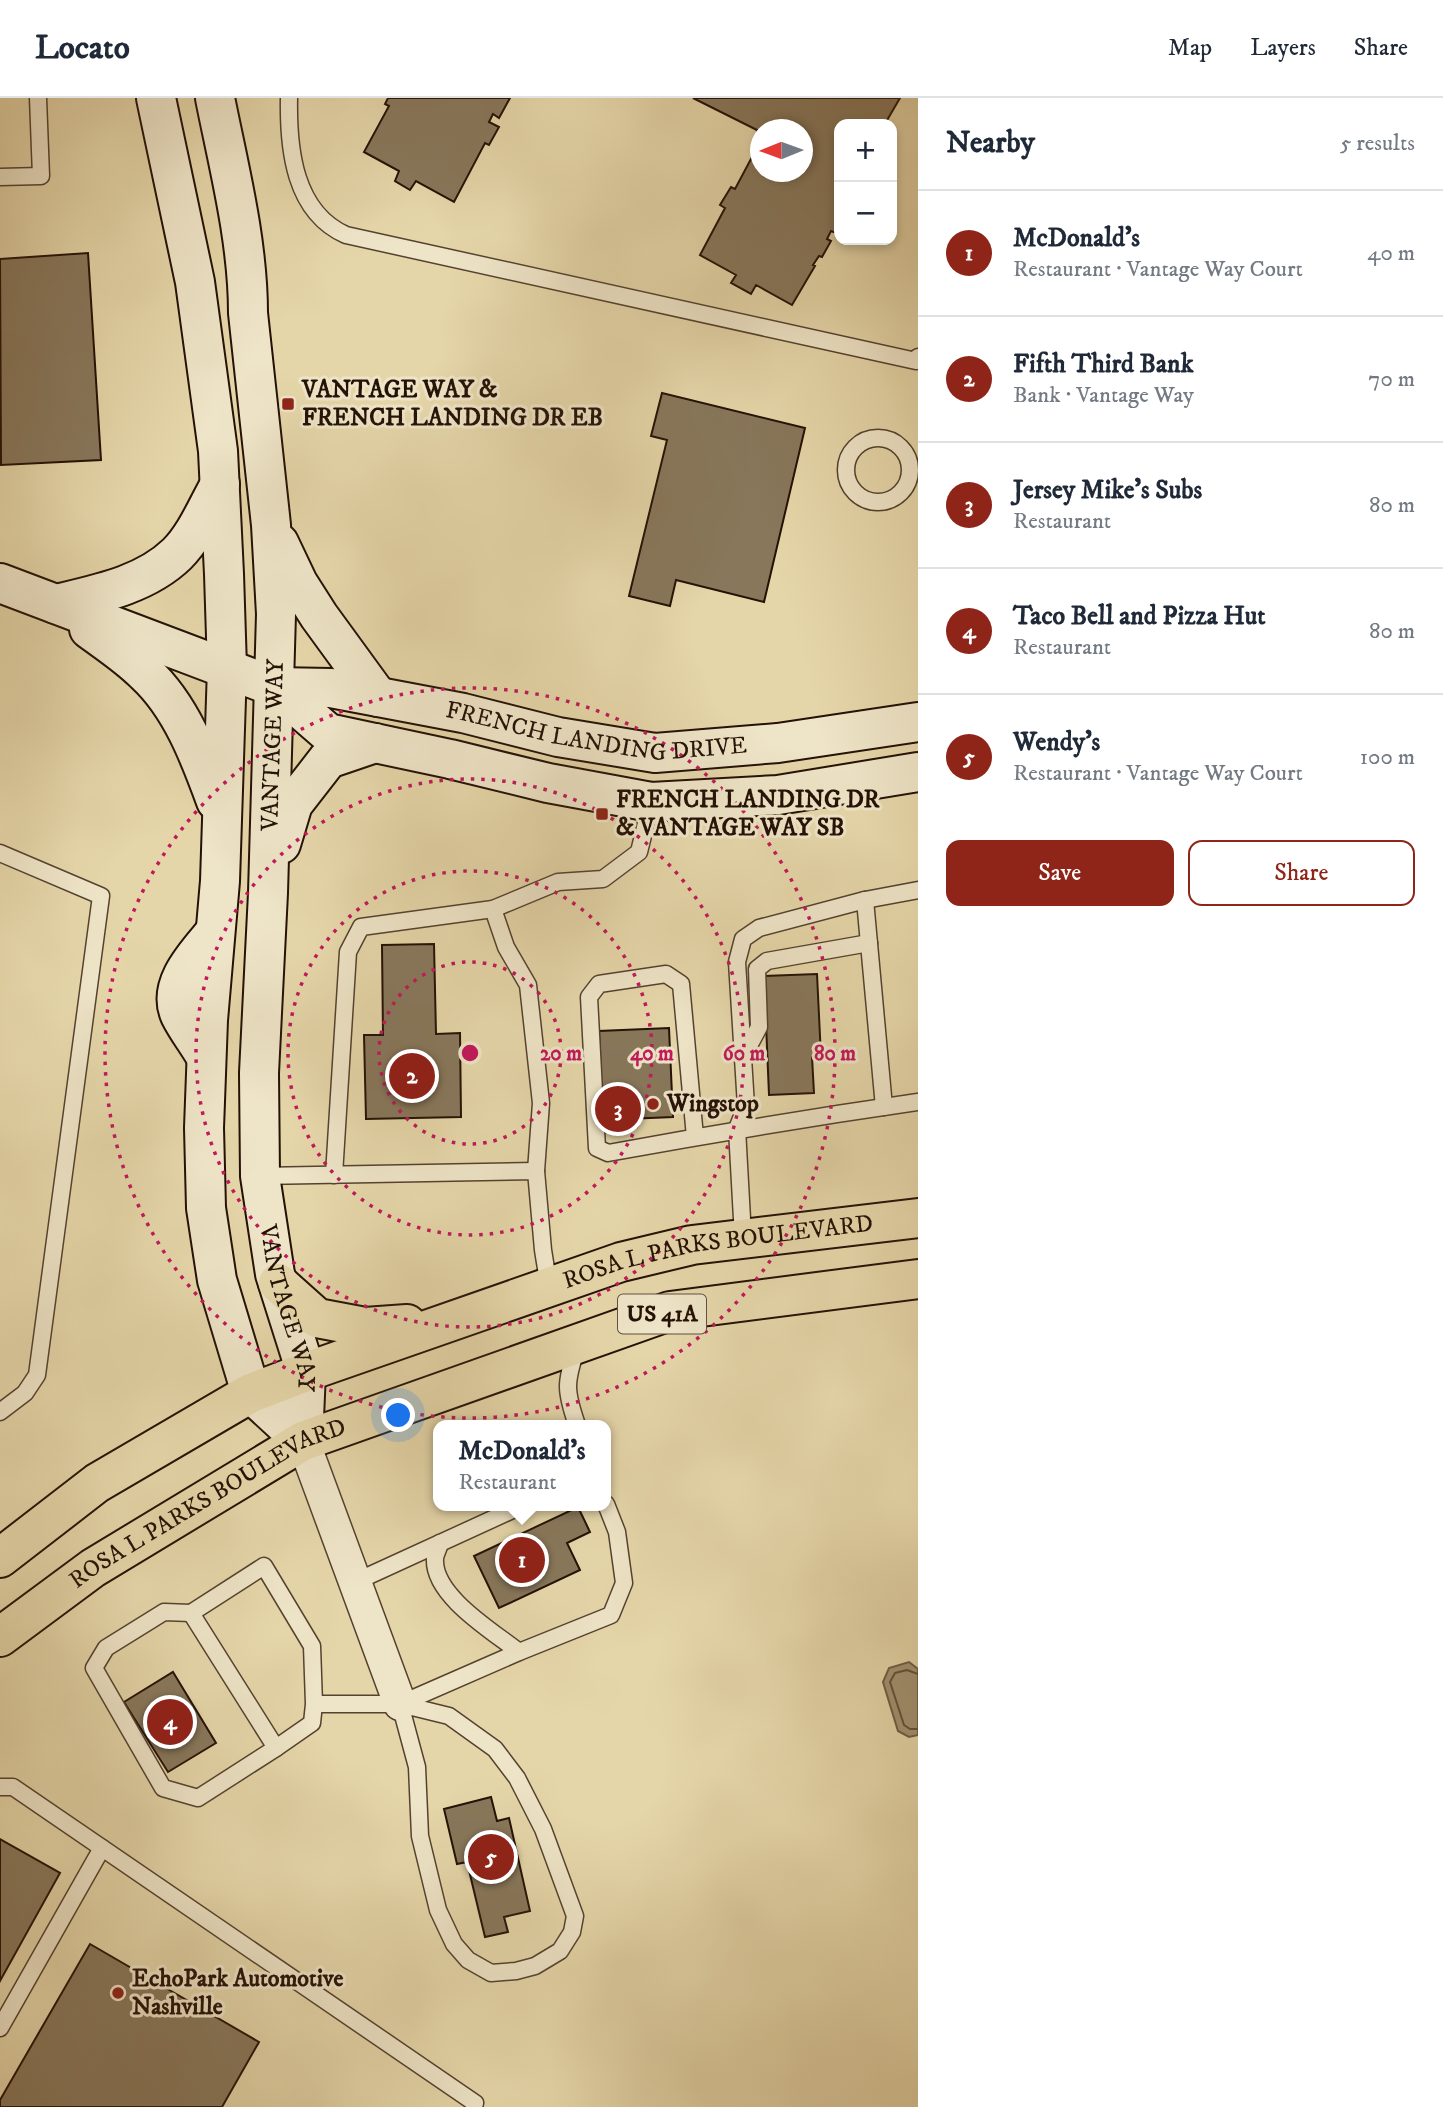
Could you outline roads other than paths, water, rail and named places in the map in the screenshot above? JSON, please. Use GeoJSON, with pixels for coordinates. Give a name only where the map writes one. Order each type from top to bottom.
{"type":"FeatureCollection","features":[{"type":"Feature","properties":{"kind":"main road","name":"ROSA L PARKS BOULEVARD"},"geometry":{"type":"LineString","coordinates":[[0,1558],[97,1483],[251,1393],[306,1371],[621,1262],[692,1245],[743,1237],[918,1217]]}},
{"type":"Feature","properties":{"kind":"main road","name":"ROSA L PARKS BOULEVARD"},"geometry":{"type":"LineString","coordinates":[[0,1637],[93,1568],[303,1441],[670,1311],[918,1279]]}},
{"type":"Feature","properties":{"kind":"main road"},"geometry":{"type":"LineString","coordinates":[[278,1283],[317,1318],[327,1321],[365,1327],[455,1320]]}},
{"type":"Feature","properties":{"kind":"street","name":"VANTAGE WAY"},"geometry":{"type":"LineString","coordinates":[[156,98],[195,282],[220,484],[228,668],[220,881],[206,1057],[206,1208],[217,1280],[251,1393],[303,1441]]}},
{"type":"Feature","properties":{"kind":"street","name":"VANTAGE WAY"},"geometry":{"type":"LineString","coordinates":[[215,98],[248,284],[248,313],[271,525],[276,614],[275,687],[259,1073],[260,1176],[278,1283],[306,1371],[303,1441]]}},
{"type":"Feature","properties":{"kind":"street"},"geometry":{"type":"LineString","coordinates":[[56,604],[109,591],[155,572],[177,554],[190,538],[220,484]]}},
{"type":"Feature","properties":{"kind":"street"},"geometry":{"type":"LineString","coordinates":[[271,525],[298,583],[378,697]]}},
{"type":"Feature","properties":{"kind":"street","name":"FRENCH LANDING DRIVE"},"geometry":{"type":"LineString","coordinates":[[0,583],[275,687],[328,733],[548,783],[651,802],[778,795],[918,772]]}},
{"type":"Feature","properties":{"kind":"street"},"geometry":{"type":"LineString","coordinates":[[56,604],[146,673],[168,700],[200,757],[222,816]]}},
{"type":"Feature","properties":{"kind":"street","name":"FRENCH LANDING DRIVE"},"geometry":{"type":"LineString","coordinates":[[275,687],[331,688],[463,713],[558,737],[656,753],[778,743],[908,726],[918,722]]}},
{"type":"Feature","properties":{"kind":"street"},"geometry":{"type":"LineString","coordinates":[[268,893],[293,804],[328,759],[374,743]]}},
{"type":"Feature","properties":{"kind":"street"},"geometry":{"type":"LineString","coordinates":[[651,802],[656,753]]}},
{"type":"Feature","properties":{"kind":"street"},"geometry":{"type":"LineString","coordinates":[[303,1441],[400,1704]]}},
{"type":"Feature","properties":{"kind":"lane"},"geometry":{"type":"LineString","coordinates":[[0,177],[41,176],[38,98]]}},
{"type":"Feature","properties":{"kind":"lane"},"geometry":{"type":"LineString","coordinates":[[289,98],[291,145],[302,189],[310,206],[321,219],[346,235],[916,361],[918,358]]}},
{"type":"Feature","properties":{"kind":"lane"},"geometry":{"type":"LineString","coordinates":[[871,438],[882,438],[895,442],[905,452],[910,478],[895,498],[873,502],[862,499],[850,488],[846,479],[846,465],[852,451],[860,443],[871,438]]}},
{"type":"Feature","properties":{"kind":"lane"},"geometry":{"type":"LineString","coordinates":[[334,1175],[348,952],[360,927],[493,909],[558,882],[603,879],[639,852],[651,802]]}},
{"type":"Feature","properties":{"kind":"lane"},"geometry":{"type":"LineString","coordinates":[[0,853],[101,896],[37,1375],[24,1393],[0,1412]]}},
{"type":"Feature","properties":{"kind":"lane"},"geometry":{"type":"LineString","coordinates":[[743,1237],[737,1129],[746,1106],[737,962],[743,939],[759,928],[864,900],[918,890]]}},
{"type":"Feature","properties":{"kind":"lane"},"geometry":{"type":"LineString","coordinates":[[864,900],[884,1107]]}},
{"type":"Feature","properties":{"kind":"lane"},"geometry":{"type":"LineString","coordinates":[[493,909],[506,947],[528,985],[541,1103],[536,1171],[543,1250],[550,1287]]}},
{"type":"Feature","properties":{"kind":"lane"},"geometry":{"type":"LineString","coordinates":[[743,1057],[759,1027],[757,970],[767,961],[869,943]]}},
{"type":"Feature","properties":{"kind":"lane"},"geometry":{"type":"LineString","coordinates":[[695,1137],[681,984],[666,974],[599,984],[589,998],[597,1148],[608,1153],[695,1137],[737,1129],[918,1102]]}},
{"type":"Feature","properties":{"kind":"lane"},"geometry":{"type":"LineString","coordinates":[[260,1176],[536,1171]]}},
{"type":"Feature","properties":{"kind":"lane"},"geometry":{"type":"LineString","coordinates":[[575,1420],[567,1396],[570,1370],[579,1343]]}},
{"type":"Feature","properties":{"kind":"lane"},"geometry":{"type":"LineString","coordinates":[[355,1582],[511,1511]]}},
{"type":"Feature","properties":{"kind":"lane"},"geometry":{"type":"LineString","coordinates":[[400,1704],[611,1615],[624,1583],[617,1532],[609,1511]]}},
{"type":"Feature","properties":{"kind":"lane"},"geometry":{"type":"LineString","coordinates":[[440,1544],[435,1559],[438,1576],[456,1603],[519,1652]]}},
{"type":"Feature","properties":{"kind":"lane"},"geometry":{"type":"LineString","coordinates":[[264,1566],[312,1646],[314,1704],[312,1723],[198,1798],[163,1788],[94,1668],[106,1648],[164,1612],[191,1614],[264,1566]]}},
{"type":"Feature","properties":{"kind":"lane"},"geometry":{"type":"LineString","coordinates":[[191,1614],[276,1748]]}},
{"type":"Feature","properties":{"kind":"lane"},"geometry":{"type":"LineString","coordinates":[[314,1704],[400,1704],[449,1716],[495,1749],[517,1778],[543,1829],[575,1916],[572,1933],[560,1951],[534,1966],[491,1973],[468,1960],[454,1944],[438,1910],[420,1836],[417,1767],[400,1704]]}},
{"type":"Feature","properties":{"kind":"lane"},"geometry":{"type":"LineString","coordinates":[[0,1787],[13,1787],[475,2103],[474,2107]]}},
{"type":"Feature","properties":{"kind":"lane"},"geometry":{"type":"LineString","coordinates":[[0,2028],[102,1848]]}},
{"type":"Feature","properties":{"kind":"water"},"geometry":{"type":"Polygon","coordinates":[[[909,1662],[918,1669],[918,1735],[909,1737],[898,1731],[883,1682],[889,1668],[909,1662]]]}},
{"type":"Feature","properties":{"kind":"place","name":"VANTAGE WAY & FRENCH LANDING DR EB"},"geometry":{"type":"Point","coordinates":[288,404]}},
{"type":"Feature","properties":{"kind":"place","name":"FRENCH LANDING DR & VANTAGE WAY SB"},"geometry":{"type":"Point","coordinates":[602,814]}},
{"type":"Feature","properties":{"kind":"place","name":"Fifth Third Bank"},"geometry":{"type":"Point","coordinates":[412,1076]}},
{"type":"Feature","properties":{"kind":"place","name":"Wingstop"},"geometry":{"type":"Point","coordinates":[653,1104]}},
{"type":"Feature","properties":{"kind":"place","name":"Jersey Mike's Subs"},"geometry":{"type":"Point","coordinates":[618,1109]}},
{"type":"Feature","properties":{"kind":"place","name":"McDonald's"},"geometry":{"type":"Point","coordinates":[522,1560]}},
{"type":"Feature","properties":{"kind":"place","name":"Taco Bell and Pizza Hut"},"geometry":{"type":"Point","coordinates":[170,1722]}},
{"type":"Feature","properties":{"kind":"place","name":"Wendy's"},"geometry":{"type":"Point","coordinates":[491,1857]}},
{"type":"Feature","properties":{"kind":"place","name":"EchoPark Automotive Nashville"},"geometry":{"type":"Point","coordinates":[118,1993]}}]}
